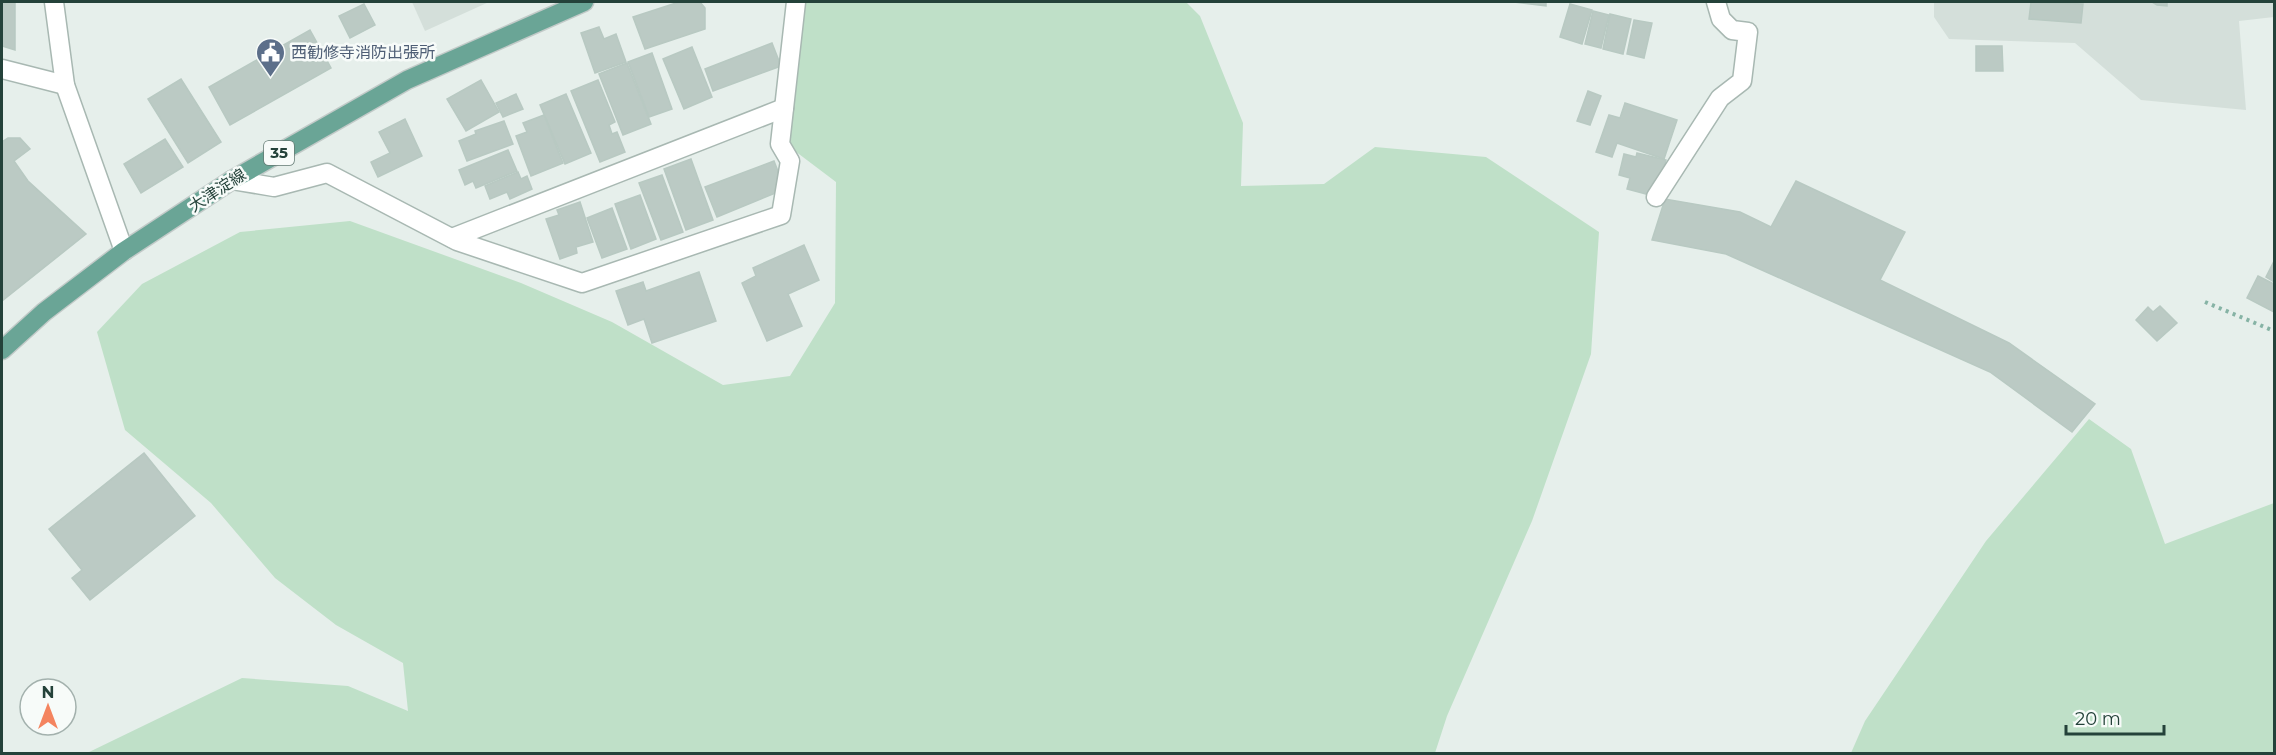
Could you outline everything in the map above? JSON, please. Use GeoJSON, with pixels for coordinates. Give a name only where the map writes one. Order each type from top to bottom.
{"type":"FeatureCollection","features":[{"type":"Feature","properties":{"kind":"main road","name":"大津淀線"},"geometry":{"type":"LineString","coordinates":[[2,350],[44,312],[124,251],[232,180],[407,80],[584,2]]}},
{"type":"Feature","properties":{"kind":"street"},"geometry":{"type":"LineString","coordinates":[[54,2],[65,85],[124,251]]}},
{"type":"Feature","properties":{"kind":"street"},"geometry":{"type":"LineString","coordinates":[[232,180],[274,187],[327,173],[452,238],[582,283],[781,215],[790,161],[780,144],[796,2]]}},
{"type":"Feature","properties":{"kind":"street"},"geometry":{"type":"LineString","coordinates":[[1656,197],[1720,98],[1742,81],[1748,32],[1732,30],[1721,19],[1716,2]]}},
{"type":"Feature","properties":{"kind":"street"},"geometry":{"type":"LineString","coordinates":[[2,69],[65,85]]}},
{"type":"Feature","properties":{"kind":"street"},"geometry":{"type":"LineString","coordinates":[[452,238],[784,108]]}},
{"type":"Feature","properties":{"kind":"path"},"geometry":{"type":"LineString","coordinates":[[2205,302],[2274,331]]}},
{"type":"Feature","properties":{"kind":"shaded area"},"geometry":{"type":"Polygon","coordinates":[[[412,2],[489,2],[425,31],[412,2]]]}},
{"type":"Feature","properties":{"kind":"shaded area"},"geometry":{"type":"Polygon","coordinates":[[[1934,2],[2274,2],[2274,17],[2239,21],[2246,110],[2141,100],[2075,43],[1949,39],[1934,17],[1934,2]]]}},
{"type":"Feature","properties":{"kind":"green space"},"geometry":{"type":"Polygon","coordinates":[[[803,2],[1186,2],[1200,16],[1243,123],[1241,186],[1324,184],[1375,147],[1486,157],[1599,232],[1591,354],[1532,521],[1447,716],[1435,753],[85,754],[242,678],[348,686],[408,711],[403,663],[336,625],[275,578],[211,503],[125,430],[97,332],[142,284],[240,232],[350,221],[521,283],[612,322],[723,385],[790,376],[835,303],[836,182],[787,145],[803,2]]]}},
{"type":"Feature","properties":{"kind":"green space"},"geometry":{"type":"Polygon","coordinates":[[[2089,419],[2131,449],[2165,544],[2274,503],[2274,753],[1851,753],[1865,721],[1986,541],[2089,419]]]}},
{"type":"Feature","properties":{"kind":"building"},"geometry":{"type":"Polygon","coordinates":[[[2,2],[15,2],[15,50],[2,46],[2,2]]]}},
{"type":"Feature","properties":{"kind":"building"},"geometry":{"type":"Polygon","coordinates":[[[679,2],[700,2],[705,8],[705,29],[645,49],[633,17],[679,2]]]}},
{"type":"Feature","properties":{"kind":"building"},"geometry":{"type":"Polygon","coordinates":[[[1514,2],[1546,2],[1546,6],[1514,2]]]}},
{"type":"Feature","properties":{"kind":"building"},"geometry":{"type":"Polygon","coordinates":[[[2031,2],[2083,4],[2081,23],[2029,19],[2031,2]]]}},
{"type":"Feature","properties":{"kind":"building"},"geometry":{"type":"Polygon","coordinates":[[[2152,2],[2167,2],[2167,6],[2157,5],[2152,2]]]}},
{"type":"Feature","properties":{"kind":"building"},"geometry":{"type":"Polygon","coordinates":[[[364,4],[375,25],[350,38],[339,16],[364,4]]]}},
{"type":"Feature","properties":{"kind":"building"},"geometry":{"type":"Polygon","coordinates":[[[1570,4],[1592,10],[1582,44],[1560,37],[1570,4]]]}},
{"type":"Feature","properties":{"kind":"building"},"geometry":{"type":"Polygon","coordinates":[[[1593,11],[1609,15],[1601,48],[1585,44],[1593,11]]]}},
{"type":"Feature","properties":{"kind":"building"},"geometry":{"type":"Polygon","coordinates":[[[1610,14],[1631,19],[1623,54],[1603,49],[1610,14]]]}},
{"type":"Feature","properties":{"kind":"building"},"geometry":{"type":"Polygon","coordinates":[[[1634,20],[1652,23],[1644,58],[1627,54],[1634,20]]]}},
{"type":"Feature","properties":{"kind":"building"},"geometry":{"type":"Polygon","coordinates":[[[599,27],[604,39],[616,34],[626,62],[595,73],[581,33],[599,27]]]}},
{"type":"Feature","properties":{"kind":"building","name":"西勧修寺消防出張所"},"geometry":{"type":"Polygon","coordinates":[[[310,30],[331,68],[230,125],[209,87],[310,30]]]}},
{"type":"Feature","properties":{"kind":"building"},"geometry":{"type":"Polygon","coordinates":[[[772,43],[781,66],[713,91],[705,69],[772,43]]]}},
{"type":"Feature","properties":{"kind":"building"},"geometry":{"type":"Polygon","coordinates":[[[1976,46],[2002,46],[2003,71],[1976,71],[1976,46]]]}},
{"type":"Feature","properties":{"kind":"building"},"geometry":{"type":"Polygon","coordinates":[[[692,47],[712,97],[684,109],[663,59],[692,47]]]}},
{"type":"Feature","properties":{"kind":"building"},"geometry":{"type":"Polygon","coordinates":[[[652,53],[672,109],[649,117],[628,62],[652,53]]]}},
{"type":"Feature","properties":{"kind":"building"},"geometry":{"type":"Polygon","coordinates":[[[627,63],[651,124],[623,135],[599,74],[627,63]]]}},
{"type":"Feature","properties":{"kind":"building"},"geometry":{"type":"Polygon","coordinates":[[[181,79],[221,142],[188,163],[148,99],[181,79]]]}},
{"type":"Feature","properties":{"kind":"building"},"geometry":{"type":"Polygon","coordinates":[[[481,80],[499,112],[466,131],[447,99],[481,80]]]}},
{"type":"Feature","properties":{"kind":"building"},"geometry":{"type":"Polygon","coordinates":[[[598,80],[615,122],[609,125],[612,134],[617,132],[625,152],[600,162],[571,91],[598,80]]]}},
{"type":"Feature","properties":{"kind":"building"},"geometry":{"type":"Polygon","coordinates":[[[1588,91],[1601,96],[1590,125],[1577,121],[1588,91]]]}},
{"type":"Feature","properties":{"kind":"building"},"geometry":{"type":"Polygon","coordinates":[[[516,94],[523,109],[503,117],[496,103],[516,94]]]}},
{"type":"Feature","properties":{"kind":"building"},"geometry":{"type":"Polygon","coordinates":[[[566,94],[591,153],[565,164],[540,105],[566,94]]]}},
{"type":"Feature","properties":{"kind":"building"},"geometry":{"type":"Polygon","coordinates":[[[1625,103],[1677,120],[1664,159],[1617,143],[1612,157],[1596,152],[1609,115],[1620,118],[1625,103]]]}},
{"type":"Feature","properties":{"kind":"building"},"geometry":{"type":"Polygon","coordinates":[[[544,115],[563,163],[531,176],[516,136],[527,132],[523,123],[544,115]]]}},
{"type":"Feature","properties":{"kind":"building"},"geometry":{"type":"Polygon","coordinates":[[[405,119],[422,156],[378,177],[371,162],[390,153],[379,132],[405,119]]]}},
{"type":"Feature","properties":{"kind":"building"},"geometry":{"type":"Polygon","coordinates":[[[504,121],[513,144],[467,161],[459,141],[476,134],[475,131],[504,121]]]}},
{"type":"Feature","properties":{"kind":"building"},"geometry":{"type":"Polygon","coordinates":[[[8,138],[20,138],[30,149],[14,161],[28,181],[86,234],[2,301],[2,142],[8,138]]]}},
{"type":"Feature","properties":{"kind":"building"},"geometry":{"type":"Polygon","coordinates":[[[165,139],[183,167],[141,193],[124,164],[165,139]]]}},
{"type":"Feature","properties":{"kind":"building"},"geometry":{"type":"Polygon","coordinates":[[[508,150],[517,171],[476,188],[473,181],[465,185],[459,170],[508,150]]]}},
{"type":"Feature","properties":{"kind":"building"},"geometry":{"type":"Polygon","coordinates":[[[1637,153],[1666,160],[1660,182],[1654,181],[1650,195],[1627,189],[1630,178],[1619,175],[1624,154],[1636,157],[1637,153]]]}},
{"type":"Feature","properties":{"kind":"building"},"geometry":{"type":"Polygon","coordinates":[[[691,159],[713,220],[686,230],[664,169],[691,159]]]}},
{"type":"Feature","properties":{"kind":"building"},"geometry":{"type":"Polygon","coordinates":[[[774,161],[785,189],[717,217],[705,187],[774,161]]]}},
{"type":"Feature","properties":{"kind":"building"},"geometry":{"type":"Polygon","coordinates":[[[518,172],[521,179],[527,176],[532,189],[510,199],[507,192],[490,199],[485,186],[518,172]]]}},
{"type":"Feature","properties":{"kind":"building"},"geometry":{"type":"Polygon","coordinates":[[[662,175],[683,232],[661,240],[639,183],[662,175]]]}},
{"type":"Feature","properties":{"kind":"building"},"geometry":{"type":"Polygon","coordinates":[[[1796,181],[1905,232],[1880,280],[2009,343],[2095,404],[2072,432],[1990,372],[1726,254],[1652,240],[1665,199],[1740,212],[1771,227],[1796,181]]]}},
{"type":"Feature","properties":{"kind":"building"},"geometry":{"type":"Polygon","coordinates":[[[640,195],[656,239],[631,249],[615,204],[640,195]]]}},
{"type":"Feature","properties":{"kind":"building"},"geometry":{"type":"Polygon","coordinates":[[[580,202],[593,242],[576,247],[577,253],[560,259],[546,219],[559,215],[557,210],[580,202]]]}},
{"type":"Feature","properties":{"kind":"building"},"geometry":{"type":"Polygon","coordinates":[[[612,208],[627,249],[602,258],[587,218],[612,208]]]}},
{"type":"Feature","properties":{"kind":"building"},"geometry":{"type":"Polygon","coordinates":[[[804,245],[819,280],[788,294],[802,326],[767,341],[742,283],[756,276],[753,268],[804,245]]]}},
{"type":"Feature","properties":{"kind":"building"},"geometry":{"type":"Polygon","coordinates":[[[2274,261],[2274,282],[2266,277],[2274,261]]]}},
{"type":"Feature","properties":{"kind":"building"},"geometry":{"type":"Polygon","coordinates":[[[699,272],[716,321],[652,343],[644,319],[628,325],[616,291],[643,282],[646,291],[699,272]]]}},
{"type":"Feature","properties":{"kind":"building"},"geometry":{"type":"Polygon","coordinates":[[[2258,276],[2274,284],[2274,312],[2247,298],[2258,276]]]}},
{"type":"Feature","properties":{"kind":"building"},"geometry":{"type":"Polygon","coordinates":[[[2160,306],[2177,323],[2157,341],[2136,320],[2148,307],[2153,312],[2160,306]]]}},
{"type":"Feature","properties":{"kind":"building"},"geometry":{"type":"Polygon","coordinates":[[[144,453],[195,516],[90,600],[72,578],[82,570],[49,529],[144,453]]]}},
{"type":"Feature","properties":{"kind":"place","name":"西勧修寺消防出張所"},"geometry":{"type":"Point","coordinates":[270,78]}}]}
